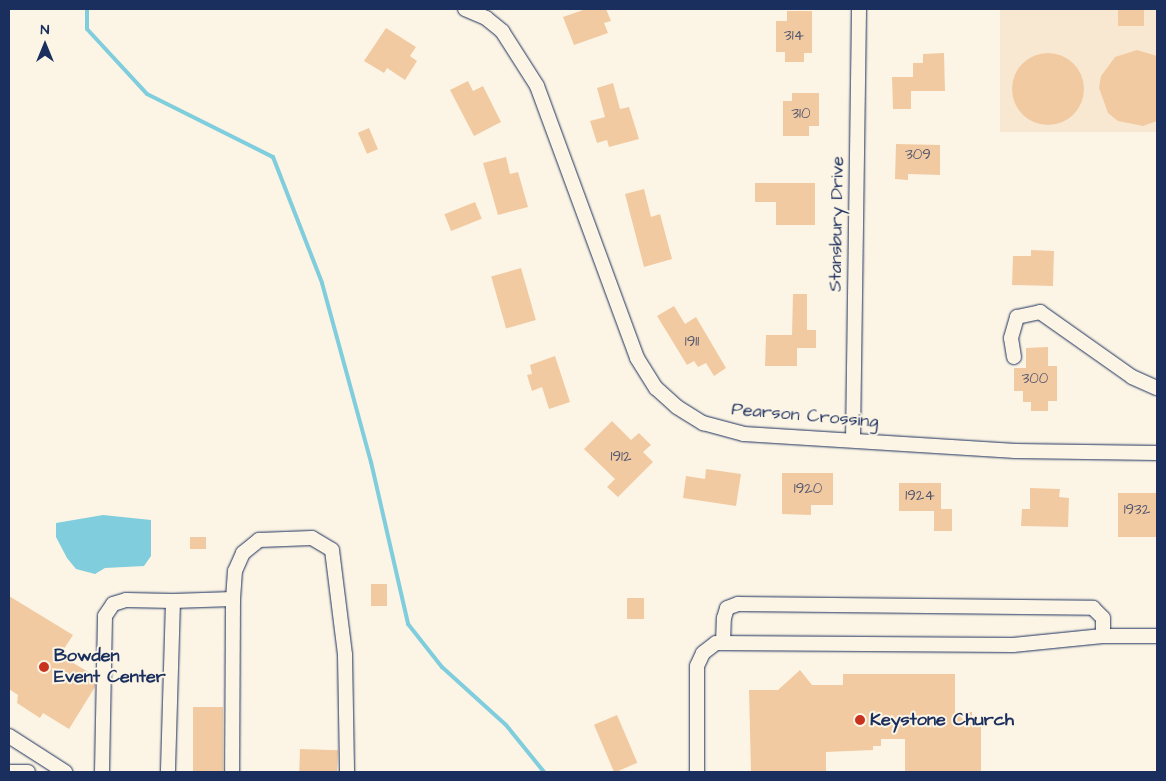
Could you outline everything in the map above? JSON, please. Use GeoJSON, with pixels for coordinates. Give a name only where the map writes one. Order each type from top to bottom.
{"type":"FeatureCollection","features":[{"type":"Feature","properties":{"kind":"street","name":"Pearson Crossing"},"geometry":{"type":"LineString","coordinates":[[465,9],[490,13],[537,86],[606,279],[638,358],[656,388],[677,408],[721,428],[744,434],[1016,451],[1157,454]]}},
{"type":"Feature","properties":{"kind":"street","name":"Stansbury Drive"},"geometry":{"type":"LineString","coordinates":[[853,440],[859,9]]}},
{"type":"Feature","properties":{"kind":"street"},"geometry":{"type":"LineString","coordinates":[[1014,357],[1011,338],[1017,317],[1040,312],[1132,377],[1157,388]]}},
{"type":"Feature","properties":{"kind":"street"},"geometry":{"type":"LineString","coordinates":[[232,772],[233,599],[235,571],[243,553],[260,540],[312,538],[332,550],[345,655],[347,772]]}},
{"type":"Feature","properties":{"kind":"street"},"geometry":{"type":"LineString","coordinates":[[102,772],[105,616],[120,601],[233,599]]}},
{"type":"Feature","properties":{"kind":"street"},"geometry":{"type":"LineString","coordinates":[[168,772],[173,600]]}},
{"type":"Feature","properties":{"kind":"street"},"geometry":{"type":"LineString","coordinates":[[724,643],[724,618],[727,608],[738,604],[1093,608],[1103,618],[1103,636]]}},
{"type":"Feature","properties":{"kind":"street"},"geometry":{"type":"LineString","coordinates":[[697,772],[697,666],[702,653],[716,643],[1013,645],[1103,636],[1157,636]]}},
{"type":"Feature","properties":{"kind":"street"},"geometry":{"type":"LineString","coordinates":[[9,736],[65,772]]}},
{"type":"Feature","properties":{"kind":"street"},"geometry":{"type":"LineString","coordinates":[[9,772],[28,772]]}},
{"type":"Feature","properties":{"kind":"shaded area"},"geometry":{"type":"Polygon","coordinates":[[[1000,9],[1157,9],[1157,132],[1000,132],[1000,9]]]}},
{"type":"Feature","properties":{"kind":"water"},"geometry":{"type":"Polygon","coordinates":[[[103,515],[151,520],[151,556],[144,566],[105,568],[95,574],[76,569],[67,558],[56,537],[56,523],[103,515]]]}},
{"type":"Feature","properties":{"kind":"building"},"geometry":{"type":"Polygon","coordinates":[[[586,9],[606,9],[611,21],[604,23],[608,33],[574,45],[563,17],[586,9]]]}},
{"type":"Feature","properties":{"kind":"building"},"geometry":{"type":"Polygon","coordinates":[[[1118,9],[1144,9],[1144,26],[1118,26],[1118,9]]]}},
{"type":"Feature","properties":{"kind":"building"},"geometry":{"type":"Polygon","coordinates":[[[787,11],[812,11],[812,53],[804,53],[804,62],[785,62],[785,52],[776,52],[776,21],[787,21],[787,11]]]}},
{"type":"Feature","properties":{"kind":"building"},"geometry":{"type":"Polygon","coordinates":[[[386,28],[416,47],[410,56],[417,61],[405,80],[387,68],[384,73],[364,61],[386,28]]]}},
{"type":"Feature","properties":{"kind":"building"},"geometry":{"type":"Polygon","coordinates":[[[1137,50],[1157,56],[1157,121],[1143,126],[1118,121],[1108,113],[1099,88],[1101,76],[1115,57],[1137,50]]]}},
{"type":"Feature","properties":{"kind":"building"},"geometry":{"type":"Polygon","coordinates":[[[944,53],[945,91],[911,91],[911,109],[893,109],[892,77],[913,77],[913,63],[923,63],[923,54],[944,53]]]}},
{"type":"Feature","properties":{"kind":"building"},"geometry":{"type":"Polygon","coordinates":[[[1048,53],[1068,59],[1078,69],[1084,89],[1078,109],[1068,119],[1048,125],[1028,119],[1018,109],[1012,89],[1018,69],[1028,59],[1048,53]]]}},
{"type":"Feature","properties":{"kind":"building"},"geometry":{"type":"Polygon","coordinates":[[[468,81],[473,91],[483,86],[501,122],[474,136],[450,90],[468,81]]]}},
{"type":"Feature","properties":{"kind":"building"},"geometry":{"type":"Polygon","coordinates":[[[613,83],[620,109],[629,107],[639,139],[609,147],[607,140],[597,143],[590,121],[605,117],[597,88],[613,83]]]}},
{"type":"Feature","properties":{"kind":"building"},"geometry":{"type":"Polygon","coordinates":[[[792,93],[819,93],[819,126],[809,126],[809,136],[783,136],[783,101],[792,101],[792,93]]]}},
{"type":"Feature","properties":{"kind":"building"},"geometry":{"type":"Polygon","coordinates":[[[369,128],[378,149],[367,154],[358,133],[369,128]]]}},
{"type":"Feature","properties":{"kind":"building"},"geometry":{"type":"Polygon","coordinates":[[[896,144],[940,145],[940,175],[908,174],[908,180],[895,179],[896,144]]]}},
{"type":"Feature","properties":{"kind":"building"},"geometry":{"type":"Polygon","coordinates":[[[506,157],[510,174],[518,172],[528,207],[498,215],[483,163],[506,157]]]}},
{"type":"Feature","properties":{"kind":"building"},"geometry":{"type":"Polygon","coordinates":[[[755,183],[815,183],[815,225],[776,225],[776,202],[755,202],[755,183]]]}},
{"type":"Feature","properties":{"kind":"building"},"geometry":{"type":"Polygon","coordinates":[[[644,189],[651,217],[660,214],[672,259],[644,267],[625,194],[644,189]]]}},
{"type":"Feature","properties":{"kind":"building"},"geometry":{"type":"Polygon","coordinates":[[[475,202],[482,219],[451,231],[444,214],[475,202]]]}},
{"type":"Feature","properties":{"kind":"building"},"geometry":{"type":"Polygon","coordinates":[[[1031,250],[1054,251],[1053,286],[1012,285],[1013,256],[1031,256],[1031,250]]]}},
{"type":"Feature","properties":{"kind":"building"},"geometry":{"type":"Polygon","coordinates":[[[521,268],[536,320],[506,328],[491,277],[521,268]]]}},
{"type":"Feature","properties":{"kind":"building"},"geometry":{"type":"Polygon","coordinates":[[[793,294],[807,294],[807,330],[816,330],[816,348],[797,348],[797,366],[765,366],[766,335],[792,335],[793,294]]]}},
{"type":"Feature","properties":{"kind":"building"},"geometry":{"type":"Polygon","coordinates":[[[674,306],[685,324],[696,317],[726,368],[714,376],[706,363],[698,367],[694,361],[687,365],[657,316],[674,306]]]}},
{"type":"Feature","properties":{"kind":"building"},"geometry":{"type":"Polygon","coordinates":[[[1048,347],[1048,366],[1057,366],[1057,401],[1048,401],[1048,411],[1031,411],[1031,402],[1023,402],[1023,391],[1014,391],[1014,368],[1026,368],[1026,348],[1048,347]]]}},
{"type":"Feature","properties":{"kind":"building"},"geometry":{"type":"Polygon","coordinates":[[[555,356],[570,402],[549,409],[542,387],[532,391],[527,375],[532,374],[530,365],[555,356]]]}},
{"type":"Feature","properties":{"kind":"building"},"geometry":{"type":"Polygon","coordinates":[[[612,421],[631,440],[639,433],[651,445],[643,452],[653,462],[618,497],[607,487],[615,479],[584,449],[612,421]]]}},
{"type":"Feature","properties":{"kind":"building"},"geometry":{"type":"Polygon","coordinates":[[[706,469],[741,474],[736,506],[683,498],[686,476],[705,479],[706,469]]]}},
{"type":"Feature","properties":{"kind":"building"},"geometry":{"type":"Polygon","coordinates":[[[782,473],[833,473],[833,505],[811,505],[811,515],[782,514],[782,473]]]}},
{"type":"Feature","properties":{"kind":"building"},"geometry":{"type":"Polygon","coordinates":[[[899,483],[941,483],[941,509],[952,509],[952,531],[934,531],[934,511],[899,511],[899,483]]]}},
{"type":"Feature","properties":{"kind":"building"},"geometry":{"type":"Polygon","coordinates":[[[1030,488],[1060,489],[1059,497],[1069,498],[1068,527],[1021,526],[1022,509],[1030,509],[1030,488]]]}},
{"type":"Feature","properties":{"kind":"building"},"geometry":{"type":"Polygon","coordinates":[[[1118,493],[1157,493],[1157,537],[1118,537],[1118,493]]]}},
{"type":"Feature","properties":{"kind":"building"},"geometry":{"type":"Polygon","coordinates":[[[190,537],[206,537],[206,549],[190,549],[190,537]]]}},
{"type":"Feature","properties":{"kind":"building"},"geometry":{"type":"Polygon","coordinates":[[[371,584],[387,584],[387,606],[371,606],[371,584]]]}},
{"type":"Feature","properties":{"kind":"building","name":"Bowden Event Center"},"geometry":{"type":"Polygon","coordinates":[[[9,596],[73,635],[60,655],[95,676],[95,687],[69,729],[43,713],[40,718],[17,703],[18,695],[9,689],[9,596]]]}},
{"type":"Feature","properties":{"kind":"building"},"geometry":{"type":"Polygon","coordinates":[[[627,598],[644,598],[644,619],[627,619],[627,598]]]}},
{"type":"Feature","properties":{"kind":"building","name":"Keystone Church"},"geometry":{"type":"Polygon","coordinates":[[[800,670],[812,685],[843,685],[843,674],[955,674],[955,712],[972,712],[972,727],[981,727],[981,772],[905,772],[905,739],[881,739],[881,746],[873,746],[873,750],[826,752],[826,772],[751,772],[749,690],[778,690],[800,670]]]}},
{"type":"Feature","properties":{"kind":"building"},"geometry":{"type":"Polygon","coordinates":[[[193,707],[223,707],[223,772],[193,772],[193,707]]]}},
{"type":"Feature","properties":{"kind":"building"},"geometry":{"type":"Polygon","coordinates":[[[617,715],[637,763],[614,772],[594,725],[617,715]]]}},
{"type":"Feature","properties":{"kind":"building"},"geometry":{"type":"Polygon","coordinates":[[[300,749],[338,750],[337,772],[299,772],[300,749]]]}},
{"type":"Feature","properties":{"kind":"waterway"},"geometry":{"type":"LineString","coordinates":[[87,9],[87,29],[147,94],[273,157],[322,283],[371,462],[408,624],[442,667],[506,725],[544,772]]}},
{"type":"Feature","properties":{"kind":"place","name":"Bowden Event Center"},"geometry":{"type":"Point","coordinates":[44,667]}},
{"type":"Feature","properties":{"kind":"place","name":"Keystone Church"},"geometry":{"type":"Point","coordinates":[860,720]}}]}
